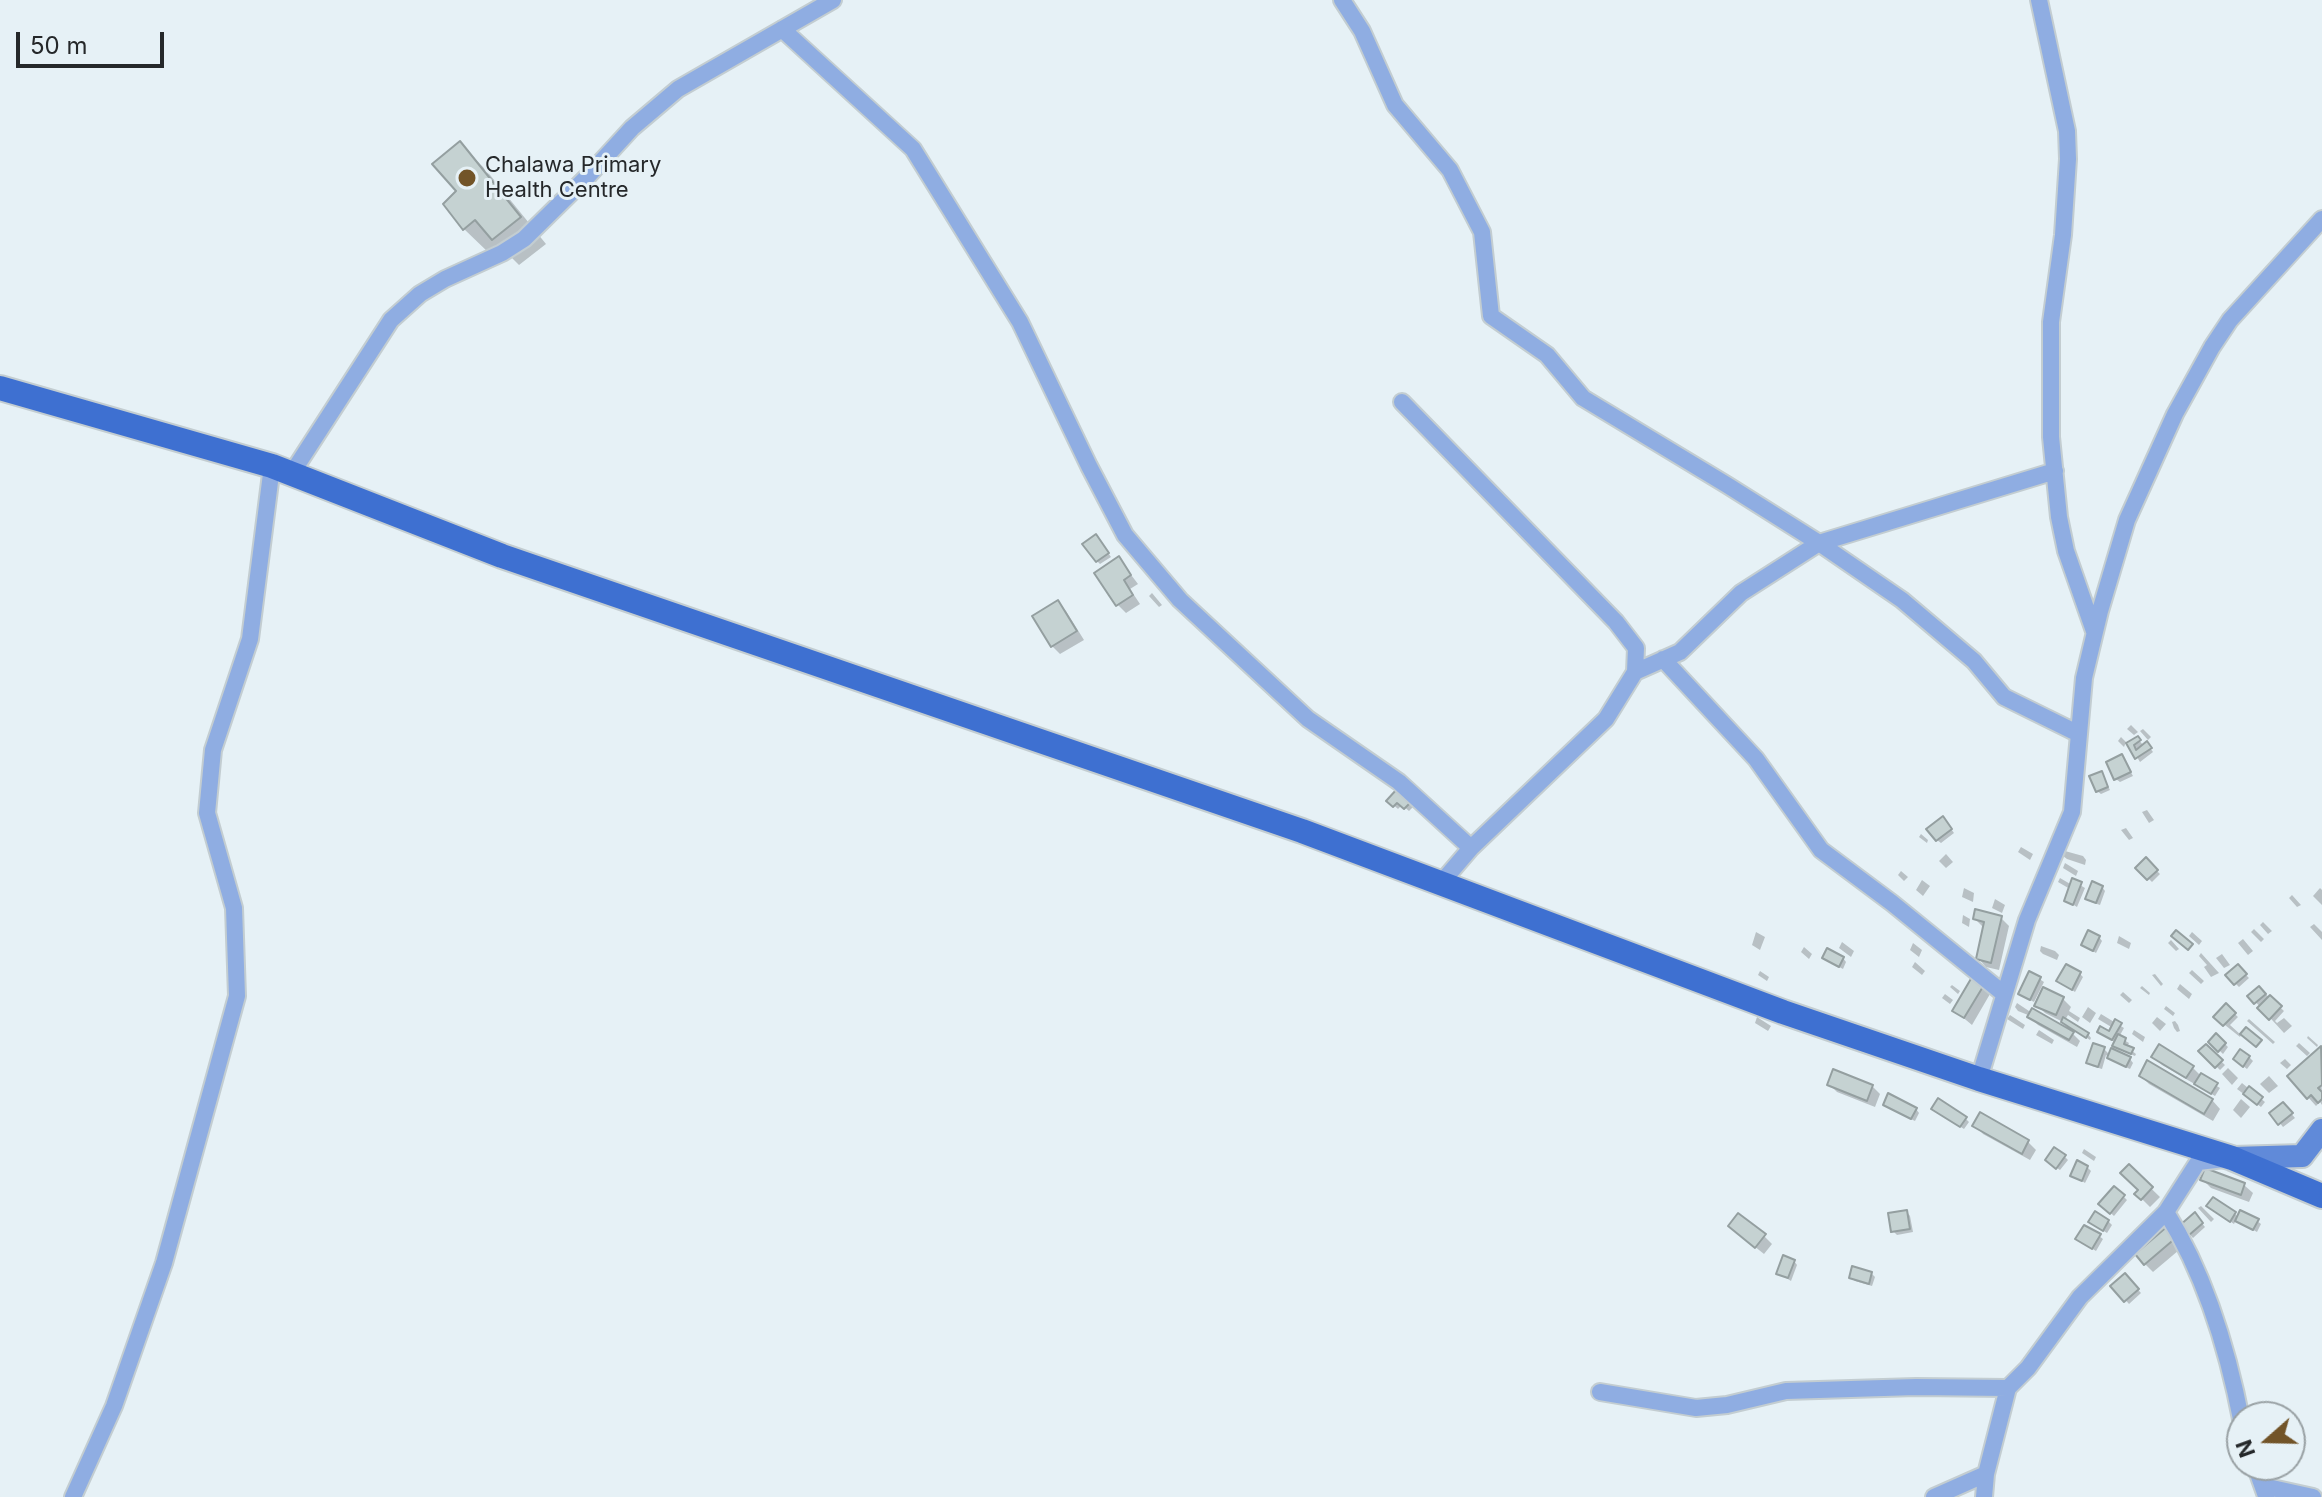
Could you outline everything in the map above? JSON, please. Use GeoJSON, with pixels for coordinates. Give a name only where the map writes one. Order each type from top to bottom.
{"type":"FeatureCollection","features":[{"type":"Feature","properties":{"kind":"main road"},"geometry":{"type":"LineString","coordinates":[[0,388],[282,470],[502,556],[1302,831],[1783,1012],[1979,1079],[2232,1158],[2322,1196]]}},
{"type":"Feature","properties":{"kind":"street"},"geometry":{"type":"LineString","coordinates":[[73,1497],[114,1406],[164,1263],[237,996],[234,908],[207,813],[213,750],[250,639],[282,470],[391,320],[420,294],[524,239],[632,128],[678,89],[833,0]]}},
{"type":"Feature","properties":{"kind":"street"},"geometry":{"type":"LineString","coordinates":[[1342,0],[1362,31],[1395,105],[1450,170],[1482,232],[1491,316],[1547,355],[1583,398],[1819,543],[1902,600],[1974,661],[2004,697],[2079,734]]}},
{"type":"Feature","properties":{"kind":"street"},"geometry":{"type":"LineString","coordinates":[[2039,0],[2067,131],[2068,159],[2063,235],[2051,322],[2051,437],[2066,551],[2094,633]]}},
{"type":"Feature","properties":{"kind":"street"},"geometry":{"type":"LineString","coordinates":[[782,29],[913,149],[1020,322],[1125,535],[1180,600],[1308,719],[1399,782],[1471,848]]}},
{"type":"Feature","properties":{"kind":"street"},"geometry":{"type":"LineString","coordinates":[[1979,1079],[2027,920],[2072,812],[2084,678],[2127,520],[2175,414],[2212,347],[2230,320],[2322,219]]}},
{"type":"Feature","properties":{"kind":"street"},"geometry":{"type":"LineString","coordinates":[[1402,402],[1616,622],[1636,648],[1635,672],[1606,719],[1471,848],[1441,883]]}},
{"type":"Feature","properties":{"kind":"street"},"geometry":{"type":"LineString","coordinates":[[1635,672],[1680,652],[1741,593],[1819,543],[2055,471]]}},
{"type":"Feature","properties":{"kind":"street"},"geometry":{"type":"LineString","coordinates":[[1663,659],[1756,759],[1821,850],[2004,994]]}},
{"type":"Feature","properties":{"kind":"street"},"geometry":{"type":"LineString","coordinates":[[1984,1497],[1986,1474],[2008,1388],[2028,1368],[2080,1297],[2166,1212],[2198,1162],[2302,1156],[2322,1130]]}},
{"type":"Feature","properties":{"kind":"street"},"geometry":{"type":"LineString","coordinates":[[2166,1212],[2185,1241],[2220,1329],[2238,1401]]}},
{"type":"Feature","properties":{"kind":"street"},"geometry":{"type":"LineString","coordinates":[[1600,1392],[1696,1408],[1727,1405],[1786,1391],[2008,1388]]}},
{"type":"Feature","properties":{"kind":"street"},"geometry":{"type":"LineString","coordinates":[[1934,1497],[1986,1474]]}},
{"type":"Feature","properties":{"kind":"street"},"geometry":{"type":"LineString","coordinates":[[2265,1492],[2313,1497]]}},
{"type":"Feature","properties":{"kind":"building","name":"Chalawa Primary Health Centre"},"geometry":{"type":"Polygon","coordinates":[[[460,141],[521,217],[492,240],[475,220],[463,230],[443,204],[456,191],[432,164],[460,141]]]}},
{"type":"Feature","properties":{"kind":"building"},"geometry":{"type":"Polygon","coordinates":[[[1096,534],[1109,553],[1096,562],[1082,544],[1096,534]]]}},
{"type":"Feature","properties":{"kind":"building"},"geometry":{"type":"Polygon","coordinates":[[[1119,556],[1131,575],[1124,580],[1133,595],[1116,606],[1094,573],[1119,556]]]}},
{"type":"Feature","properties":{"kind":"building"},"geometry":{"type":"Polygon","coordinates":[[[1058,600],[1077,631],[1051,647],[1032,616],[1058,600]]]}},
{"type":"Feature","properties":{"kind":"building"},"geometry":{"type":"Polygon","coordinates":[[[2138,736],[2141,740],[2134,745],[2136,750],[2147,741],[2152,748],[2135,759],[2126,743],[2138,736]]]}},
{"type":"Feature","properties":{"kind":"building"},"geometry":{"type":"Polygon","coordinates":[[[2122,754],[2131,772],[2114,780],[2106,762],[2122,754]]]}},
{"type":"Feature","properties":{"kind":"building"},"geometry":{"type":"Polygon","coordinates":[[[2102,771],[2108,787],[2096,792],[2089,776],[2102,771]]]}},
{"type":"Feature","properties":{"kind":"building"},"geometry":{"type":"Polygon","coordinates":[[[1397,789],[1411,802],[1404,809],[1397,803],[1393,807],[1386,801],[1397,789]]]}},
{"type":"Feature","properties":{"kind":"building"},"geometry":{"type":"Polygon","coordinates":[[[1943,816],[1952,829],[1936,841],[1926,829],[1943,816]]]}},
{"type":"Feature","properties":{"kind":"building"},"geometry":{"type":"Polygon","coordinates":[[[2146,857],[2158,870],[2147,880],[2135,868],[2146,857]]]}},
{"type":"Feature","properties":{"kind":"building"},"geometry":{"type":"Polygon","coordinates":[[[2072,878],[2082,882],[2073,905],[2064,901],[2072,878]]]}},
{"type":"Feature","properties":{"kind":"building"},"geometry":{"type":"Polygon","coordinates":[[[2092,881],[2103,886],[2096,903],[2085,899],[2092,881]]]}},
{"type":"Feature","properties":{"kind":"building"},"geometry":{"type":"Polygon","coordinates":[[[1975,909],[2002,916],[1991,963],[1976,959],[1984,922],[1973,919],[1975,909]]]}},
{"type":"Feature","properties":{"kind":"building"},"geometry":{"type":"Polygon","coordinates":[[[2088,930],[2100,936],[2093,951],[2081,945],[2088,930]]]}},
{"type":"Feature","properties":{"kind":"building"},"geometry":{"type":"Polygon","coordinates":[[[2176,930],[2193,944],[2188,950],[2171,936],[2176,930]]]}},
{"type":"Feature","properties":{"kind":"building"},"geometry":{"type":"Polygon","coordinates":[[[1827,948],[1844,957],[1839,967],[1822,958],[1827,948]]]}},
{"type":"Feature","properties":{"kind":"building"},"geometry":{"type":"Polygon","coordinates":[[[2066,964],[2081,972],[2072,990],[2056,981],[2066,964]]]}},
{"type":"Feature","properties":{"kind":"building"},"geometry":{"type":"Polygon","coordinates":[[[2238,964],[2247,974],[2234,985],[2225,975],[2238,964]]]}},
{"type":"Feature","properties":{"kind":"building"},"geometry":{"type":"Polygon","coordinates":[[[2029,971],[2041,977],[2030,1000],[2018,994],[2029,971]]]}},
{"type":"Feature","properties":{"kind":"building"},"geometry":{"type":"Polygon","coordinates":[[[1972,977],[1984,985],[1964,1018],[1952,1011],[1972,977]]]}},
{"type":"Feature","properties":{"kind":"building"},"geometry":{"type":"Polygon","coordinates":[[[2259,986],[2266,994],[2254,1004],[2247,996],[2259,986]]]}},
{"type":"Feature","properties":{"kind":"building"},"geometry":{"type":"Polygon","coordinates":[[[2043,987],[2064,997],[2056,1015],[2034,1006],[2043,987]]]}},
{"type":"Feature","properties":{"kind":"building"},"geometry":{"type":"Polygon","coordinates":[[[2270,995],[2282,1006],[2269,1020],[2257,1008],[2270,995]]]}},
{"type":"Feature","properties":{"kind":"building"},"geometry":{"type":"Polygon","coordinates":[[[2226,1003],[2236,1013],[2223,1026],[2213,1017],[2226,1003]]]}},
{"type":"Feature","properties":{"kind":"building"},"geometry":{"type":"Polygon","coordinates":[[[2032,1008],[2074,1032],[2069,1040],[2027,1017],[2032,1008]]]}},
{"type":"Feature","properties":{"kind":"building"},"geometry":{"type":"Polygon","coordinates":[[[2063,1017],[2089,1033],[2086,1038],[2061,1022],[2063,1017]]]}},
{"type":"Feature","properties":{"kind":"building"},"geometry":{"type":"Polygon","coordinates":[[[2115,1019],[2122,1023],[2112,1040],[2097,1032],[2100,1026],[2109,1031],[2115,1019]]]}},
{"type":"Feature","properties":{"kind":"building"},"geometry":{"type":"Polygon","coordinates":[[[2246,1027],[2262,1040],[2256,1047],[2240,1034],[2246,1027]]]}},
{"type":"Feature","properties":{"kind":"building"},"geometry":{"type":"Polygon","coordinates":[[[2216,1033],[2226,1043],[2218,1052],[2208,1042],[2216,1033]]]}},
{"type":"Feature","properties":{"kind":"building"},"geometry":{"type":"Polygon","coordinates":[[[2118,1034],[2126,1038],[2124,1044],[2134,1048],[2131,1054],[2112,1046],[2118,1034]]]}},
{"type":"Feature","properties":{"kind":"building"},"geometry":{"type":"Polygon","coordinates":[[[2093,1043],[2105,1047],[2098,1067],[2086,1063],[2093,1043]]]}},
{"type":"Feature","properties":{"kind":"building"},"geometry":{"type":"Polygon","coordinates":[[[2159,1044],[2194,1066],[2186,1078],[2151,1057],[2159,1044]]]}},
{"type":"Feature","properties":{"kind":"building"},"geometry":{"type":"Polygon","coordinates":[[[2206,1044],[2223,1060],[2215,1068],[2198,1051],[2206,1044]]]}},
{"type":"Feature","properties":{"kind":"building"},"geometry":{"type":"Polygon","coordinates":[[[2321,1046],[2322,1085],[2318,1088],[2322,1099],[2318,1103],[2311,1095],[2307,1099],[2287,1076],[2321,1046]]]}},
{"type":"Feature","properties":{"kind":"building"},"geometry":{"type":"Polygon","coordinates":[[[2111,1048],[2131,1057],[2126,1067],[2107,1058],[2111,1048]]]}},
{"type":"Feature","properties":{"kind":"building"},"geometry":{"type":"Polygon","coordinates":[[[2240,1049],[2250,1056],[2243,1067],[2233,1059],[2240,1049]]]}},
{"type":"Feature","properties":{"kind":"building"},"geometry":{"type":"Polygon","coordinates":[[[2147,1060],[2213,1099],[2204,1114],[2139,1076],[2147,1060]]]}},
{"type":"Feature","properties":{"kind":"building"},"geometry":{"type":"Polygon","coordinates":[[[1833,1069],[1873,1085],[1867,1101],[1827,1085],[1833,1069]]]}},
{"type":"Feature","properties":{"kind":"building"},"geometry":{"type":"Polygon","coordinates":[[[2201,1073],[2218,1083],[2211,1094],[2194,1084],[2201,1073]]]}},
{"type":"Feature","properties":{"kind":"building"},"geometry":{"type":"Polygon","coordinates":[[[2249,1086],[2263,1097],[2257,1105],[2243,1094],[2249,1086]]]}},
{"type":"Feature","properties":{"kind":"building"},"geometry":{"type":"Polygon","coordinates":[[[1888,1093],[1917,1108],[1911,1119],[1883,1105],[1888,1093]]]}},
{"type":"Feature","properties":{"kind":"building"},"geometry":{"type":"Polygon","coordinates":[[[1938,1098],[1967,1117],[1960,1127],[1931,1109],[1938,1098]]]}},
{"type":"Feature","properties":{"kind":"building"},"geometry":{"type":"Polygon","coordinates":[[[2283,1102],[2293,1113],[2278,1125],[2269,1113],[2283,1102]]]}},
{"type":"Feature","properties":{"kind":"building"},"geometry":{"type":"Polygon","coordinates":[[[1980,1112],[2029,1140],[2022,1154],[1972,1126],[1980,1112]]]}},
{"type":"Feature","properties":{"kind":"building"},"geometry":{"type":"Polygon","coordinates":[[[2054,1147],[2066,1155],[2056,1169],[2045,1160],[2054,1147]]]}},
{"type":"Feature","properties":{"kind":"building"},"geometry":{"type":"Polygon","coordinates":[[[2077,1160],[2088,1166],[2082,1181],[2070,1176],[2077,1160]]]}},
{"type":"Feature","properties":{"kind":"building"},"geometry":{"type":"Polygon","coordinates":[[[2129,1164],[2153,1187],[2141,1200],[2134,1194],[2138,1190],[2120,1173],[2129,1164]]]}},
{"type":"Feature","properties":{"kind":"building"},"geometry":{"type":"Polygon","coordinates":[[[2205,1168],[2245,1183],[2241,1195],[2200,1180],[2205,1168]]]}},
{"type":"Feature","properties":{"kind":"building"},"geometry":{"type":"Polygon","coordinates":[[[2114,1186],[2125,1195],[2110,1214],[2098,1204],[2114,1186]]]}},
{"type":"Feature","properties":{"kind":"building"},"geometry":{"type":"Polygon","coordinates":[[[2213,1197],[2236,1212],[2230,1222],[2206,1206],[2213,1197]]]}},
{"type":"Feature","properties":{"kind":"building"},"geometry":{"type":"Polygon","coordinates":[[[1907,1210],[1910,1229],[1891,1232],[1888,1213],[1907,1210]]]}},
{"type":"Feature","properties":{"kind":"building"},"geometry":{"type":"Polygon","coordinates":[[[2240,1210],[2259,1219],[2253,1230],[2235,1221],[2240,1210]]]}},
{"type":"Feature","properties":{"kind":"building"},"geometry":{"type":"Polygon","coordinates":[[[2095,1211],[2109,1220],[2103,1231],[2088,1222],[2095,1211]]]}},
{"type":"Feature","properties":{"kind":"building"},"geometry":{"type":"Polygon","coordinates":[[[2195,1212],[2203,1223],[2188,1236],[2179,1226],[2195,1212]]]}},
{"type":"Feature","properties":{"kind":"building"},"geometry":{"type":"Polygon","coordinates":[[[1738,1213],[1766,1234],[1755,1248],[1728,1226],[1738,1213]]]}},
{"type":"Feature","properties":{"kind":"building"},"geometry":{"type":"Polygon","coordinates":[[[2084,1225],[2101,1234],[2092,1249],[2075,1239],[2084,1225]]]}},
{"type":"Feature","properties":{"kind":"building"},"geometry":{"type":"Polygon","coordinates":[[[2169,1225],[2178,1236],[2144,1265],[2135,1254],[2169,1225]]]}},
{"type":"Feature","properties":{"kind":"building"},"geometry":{"type":"Polygon","coordinates":[[[1783,1255],[1795,1260],[1788,1278],[1776,1274],[1783,1255]]]}},
{"type":"Feature","properties":{"kind":"building"},"geometry":{"type":"Polygon","coordinates":[[[1852,1266],[1872,1272],[1869,1284],[1849,1278],[1852,1266]]]}},
{"type":"Feature","properties":{"kind":"building"},"geometry":{"type":"Polygon","coordinates":[[[2125,1273],[2139,1289],[2124,1302],[2110,1286],[2125,1273]]]}},
{"type":"Feature","properties":{"kind":"place","name":"Chalawa Primary Health Centre"},"geometry":{"type":"Point","coordinates":[467,178]}}]}
